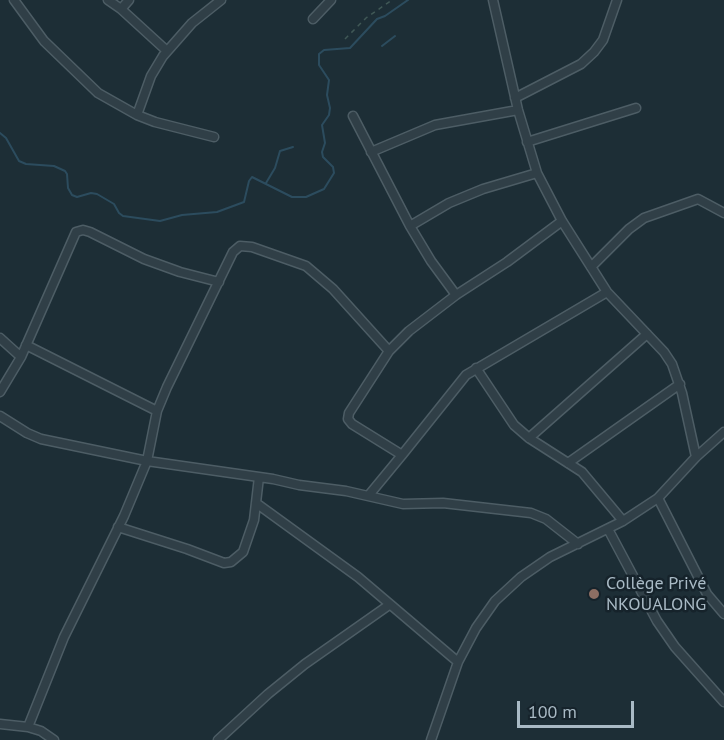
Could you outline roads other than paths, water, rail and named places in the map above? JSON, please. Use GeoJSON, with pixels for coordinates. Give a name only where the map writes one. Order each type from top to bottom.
{"type":"FeatureCollection","features":[{"type":"Feature","properties":{"kind":"street"},"geometry":{"type":"LineString","coordinates":[[14,0],[44,41],[98,93],[137,115],[214,136]]}},
{"type":"Feature","properties":{"kind":"street"},"geometry":{"type":"LineString","coordinates":[[108,0],[167,51]]}},
{"type":"Feature","properties":{"kind":"street"},"geometry":{"type":"LineString","coordinates":[[121,9],[129,0]]}},
{"type":"Feature","properties":{"kind":"street"},"geometry":{"type":"LineString","coordinates":[[137,115],[151,76],[167,51],[207,3],[221,0]]}},
{"type":"Feature","properties":{"kind":"street"},"geometry":{"type":"LineString","coordinates":[[313,19],[331,0]]}},
{"type":"Feature","properties":{"kind":"street"},"geometry":{"type":"LineString","coordinates":[[493,0],[518,110],[537,173],[562,221],[607,292],[668,358],[680,384],[696,457]]}},
{"type":"Feature","properties":{"kind":"street"},"geometry":{"type":"LineString","coordinates":[[515,98],[581,64],[594,52],[603,40],[617,0]]}},
{"type":"Feature","properties":{"kind":"street"},"geometry":{"type":"LineString","coordinates":[[527,142],[636,108]]}},
{"type":"Feature","properties":{"kind":"street"},"geometry":{"type":"LineString","coordinates":[[371,152],[435,125],[518,110]]}},
{"type":"Feature","properties":{"kind":"street"},"geometry":{"type":"LineString","coordinates":[[354,116],[410,226],[431,261],[456,295]]}},
{"type":"Feature","properties":{"kind":"street"},"geometry":{"type":"LineString","coordinates":[[410,226],[457,200],[483,189],[537,173]]}},
{"type":"Feature","properties":{"kind":"street"},"geometry":{"type":"LineString","coordinates":[[591,267],[644,218],[698,199],[724,213]]}},
{"type":"Feature","properties":{"kind":"street"},"geometry":{"type":"LineString","coordinates":[[402,454],[348,419],[349,412],[389,351],[409,331],[456,295],[507,262],[562,221]]}},
{"type":"Feature","properties":{"kind":"street"},"geometry":{"type":"LineString","coordinates":[[0,392],[21,357],[76,232],[83,230],[144,259],[180,272],[219,282]]}},
{"type":"Feature","properties":{"kind":"street"},"geometry":{"type":"LineString","coordinates":[[28,727],[64,637],[118,527],[147,461],[157,411],[232,252],[240,246],[252,247],[306,266],[333,289],[389,351]]}},
{"type":"Feature","properties":{"kind":"street"},"geometry":{"type":"LineString","coordinates":[[369,495],[459,381],[476,368],[607,292]]}},
{"type":"Feature","properties":{"kind":"street"},"geometry":{"type":"LineString","coordinates":[[529,438],[646,334]]}},
{"type":"Feature","properties":{"kind":"street"},"geometry":{"type":"LineString","coordinates":[[0,338],[21,357]]}},
{"type":"Feature","properties":{"kind":"street"},"geometry":{"type":"LineString","coordinates":[[26,345],[157,411]]}},
{"type":"Feature","properties":{"kind":"street"},"geometry":{"type":"LineString","coordinates":[[476,368],[514,425],[529,438],[587,477],[623,521]]}},
{"type":"Feature","properties":{"kind":"street"},"geometry":{"type":"LineString","coordinates":[[568,463],[680,384]]}},
{"type":"Feature","properties":{"kind":"street"},"geometry":{"type":"LineString","coordinates":[[0,416],[27,434],[41,439],[147,461],[369,495],[403,504],[443,503],[531,513],[546,519],[578,544]]}},
{"type":"Feature","properties":{"kind":"street"},"geometry":{"type":"LineString","coordinates":[[431,740],[458,662],[476,628],[495,601],[521,577],[550,557],[623,521],[658,498],[696,457],[724,432]]}},
{"type":"Feature","properties":{"kind":"street"},"geometry":{"type":"LineString","coordinates":[[118,527],[224,563],[231,562],[243,552],[254,520],[259,477]]}},
{"type":"Feature","properties":{"kind":"street"},"geometry":{"type":"LineString","coordinates":[[658,498],[706,594],[724,614]]}},
{"type":"Feature","properties":{"kind":"street"},"geometry":{"type":"LineString","coordinates":[[256,503],[358,577],[458,662]]}},
{"type":"Feature","properties":{"kind":"street"},"geometry":{"type":"LineString","coordinates":[[608,529],[657,621],[675,647],[724,702]]}},
{"type":"Feature","properties":{"kind":"street"},"geometry":{"type":"LineString","coordinates":[[218,740],[286,679],[389,604]]}},
{"type":"Feature","properties":{"kind":"street"},"geometry":{"type":"LineString","coordinates":[[0,724],[28,727],[41,731],[54,740]]}},
{"type":"Feature","properties":{"kind":"waterway"},"geometry":{"type":"LineString","coordinates":[[0,133],[6,138],[19,161],[26,164],[54,166],[65,171],[68,188],[72,195],[77,197],[91,193],[97,194],[114,204],[123,216],[160,221],[182,215],[217,212],[244,202],[252,177],[292,197],[306,197],[324,189],[334,173],[333,167],[323,157],[322,152],[325,143],[322,125],[329,115],[330,108],[327,95],[329,80],[319,65],[319,54],[324,50],[350,48],[377,19],[408,0]]}},
{"type":"Feature","properties":{"kind":"waterway"},"geometry":{"type":"LineString","coordinates":[[382,46],[395,36]]}},
{"type":"Feature","properties":{"kind":"waterway"},"geometry":{"type":"LineString","coordinates":[[266,183],[275,168],[280,151],[293,147]]}},
{"type":"Feature","properties":{"kind":"place","name":"Collège Privé NKOUALONG"},"geometry":{"type":"Point","coordinates":[594,594]}}]}
